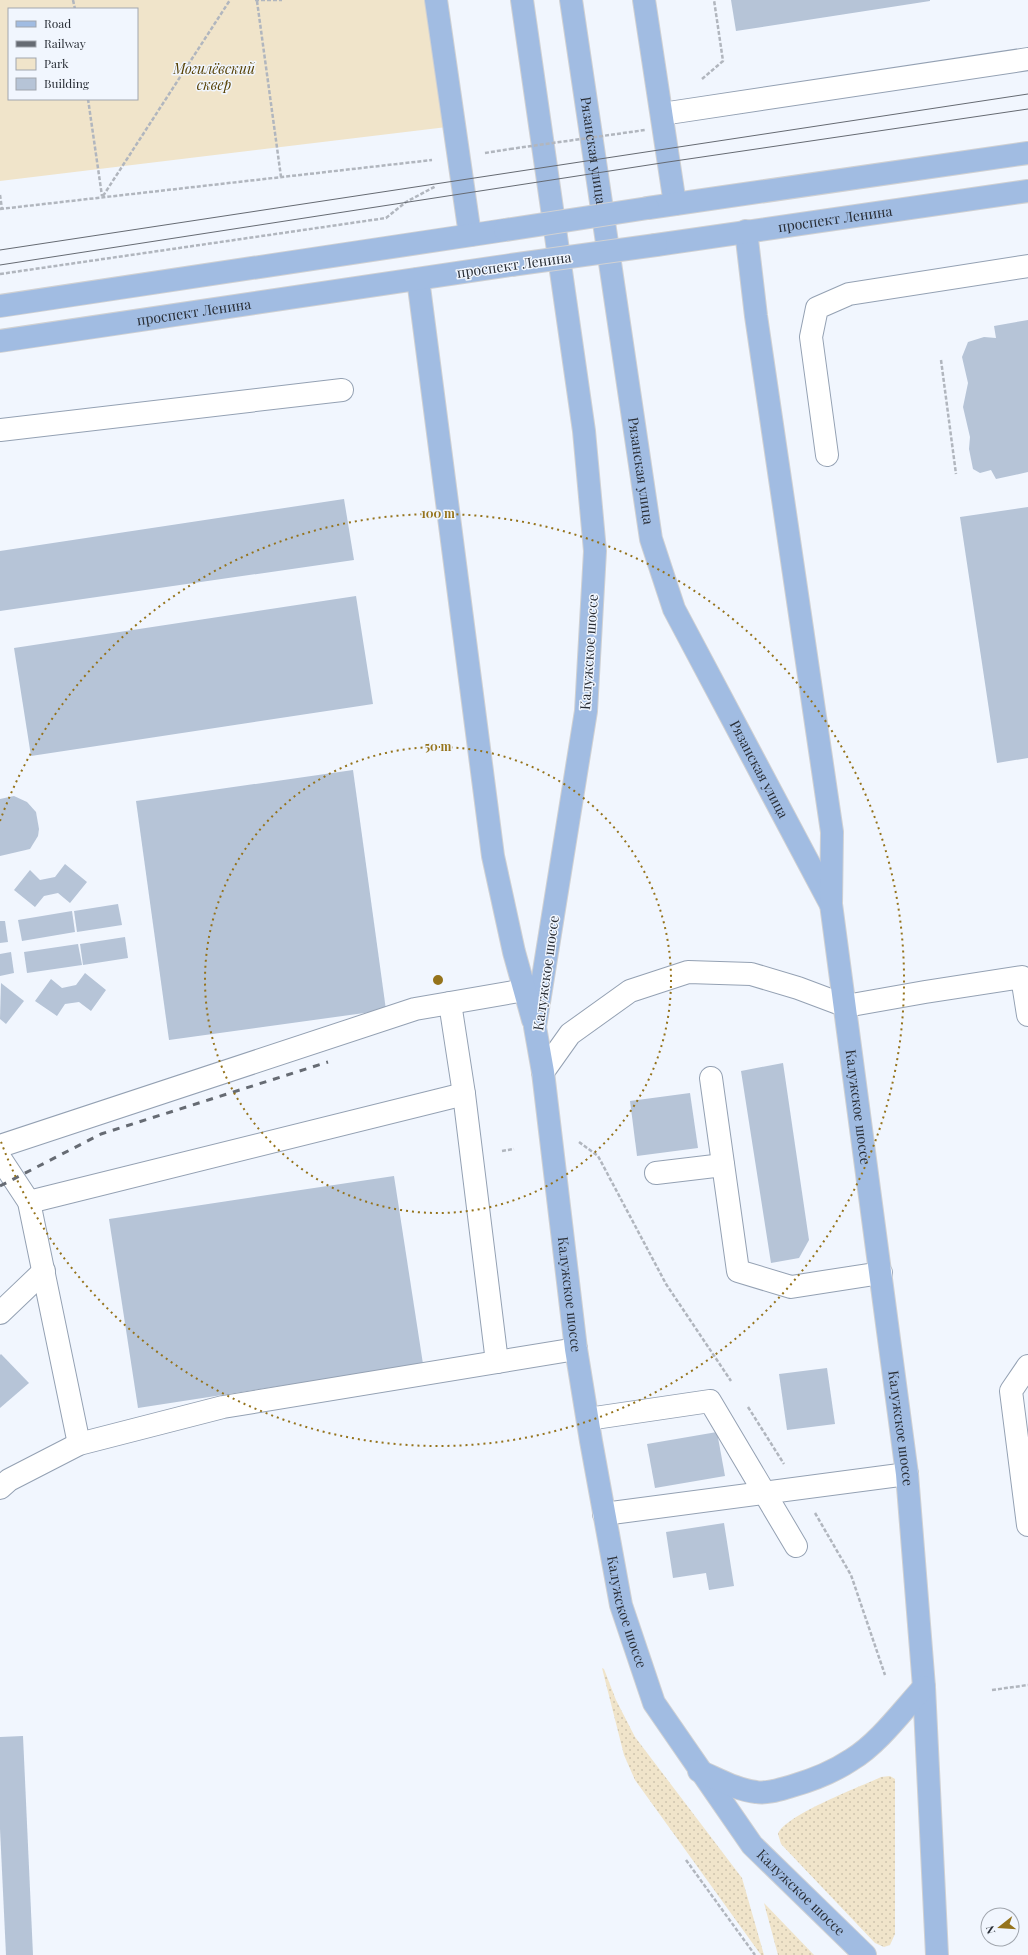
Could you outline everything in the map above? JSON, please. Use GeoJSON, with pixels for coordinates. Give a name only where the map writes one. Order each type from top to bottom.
{"type":"FeatureCollection","features":[{"type":"Feature","properties":{"kind":"main road"},"geometry":{"type":"LineString","coordinates":[[436,0],[460,156],[470,235]]}},
{"type":"Feature","properties":{"kind":"main road","name":"Калужское шоссе"},"geometry":{"type":"LineString","coordinates":[[522,0],[584,431],[595,551],[586,710],[535,1027],[543,1072],[576,1349],[604,1514],[621,1604],[654,1703],[699,1771],[752,1845],[865,1955]]}},
{"type":"Feature","properties":{"kind":"main road","name":"Рязанская улица"},"geometry":{"type":"LineString","coordinates":[[570,0],[651,540],[674,609],[831,904]]}},
{"type":"Feature","properties":{"kind":"main road"},"geometry":{"type":"LineString","coordinates":[[644,0],[662,114],[674,204]]}},
{"type":"Feature","properties":{"kind":"main road"},"geometry":{"type":"LineString","coordinates":[[0,306],[674,204],[1028,153]]}},
{"type":"Feature","properties":{"kind":"main road","name":"проспект Ленина"},"geometry":{"type":"LineString","coordinates":[[0,340],[1028,191]]}},
{"type":"Feature","properties":{"kind":"main road"},"geometry":{"type":"LineString","coordinates":[[746,231],[756,316],[832,832],[831,904]]}},
{"type":"Feature","properties":{"kind":"main road"},"geometry":{"type":"LineString","coordinates":[[418,279],[493,856],[535,1027]]}},
{"type":"Feature","properties":{"kind":"main road","name":"Калужское шоссе"},"geometry":{"type":"LineString","coordinates":[[831,904],[846,1006],[907,1474],[924,1687],[937,1955]]}},
{"type":"Feature","properties":{"kind":"main road"},"geometry":{"type":"LineString","coordinates":[[699,1771],[745,1790],[758,1793],[799,1784],[828,1773],[852,1760],[872,1744],[924,1687]]}},
{"type":"Feature","properties":{"kind":"street"},"geometry":{"type":"LineString","coordinates":[[662,114],[1028,59]]}},
{"type":"Feature","properties":{"kind":"street"},"geometry":{"type":"LineString","coordinates":[[827,455],[811,337],[817,308],[849,294],[1028,266]]}},
{"type":"Feature","properties":{"kind":"street"},"geometry":{"type":"LineString","coordinates":[[0,430],[342,390]]}},
{"type":"Feature","properties":{"kind":"street"},"geometry":{"type":"LineString","coordinates":[[543,1072],[570,1034],[630,991],[688,972],[751,974],[798,988],[846,1006],[1022,977],[1028,1016]]}},
{"type":"Feature","properties":{"kind":"street"},"geometry":{"type":"LineString","coordinates":[[0,1146],[415,1009],[525,990]]}},
{"type":"Feature","properties":{"kind":"street"},"geometry":{"type":"LineString","coordinates":[[450,1003],[464,1094],[497,1362]]}},
{"type":"Feature","properties":{"kind":"street"},"geometry":{"type":"LineString","coordinates":[[711,1078],[738,1271],[791,1287],[881,1273]]}},
{"type":"Feature","properties":{"kind":"street"},"geometry":{"type":"LineString","coordinates":[[29,1202],[464,1094]]}},
{"type":"Feature","properties":{"kind":"street"},"geometry":{"type":"LineString","coordinates":[[0,1158],[29,1202],[79,1444]]}},
{"type":"Feature","properties":{"kind":"street"},"geometry":{"type":"LineString","coordinates":[[656,1173],[723,1165]]}},
{"type":"Feature","properties":{"kind":"street"},"geometry":{"type":"LineString","coordinates":[[0,1313],[44,1272]]}},
{"type":"Feature","properties":{"kind":"street"},"geometry":{"type":"LineString","coordinates":[[0,1488],[9,1480],[79,1444],[223,1407],[576,1349]]}},
{"type":"Feature","properties":{"kind":"street"},"geometry":{"type":"LineString","coordinates":[[1028,1366],[1011,1391],[1028,1525]]}},
{"type":"Feature","properties":{"kind":"street"},"geometry":{"type":"LineString","coordinates":[[588,1419],[710,1401],[796,1546]]}},
{"type":"Feature","properties":{"kind":"street"},"geometry":{"type":"LineString","coordinates":[[604,1514],[907,1474]]}},
{"type":"Feature","properties":{"kind":"path"},"geometry":{"type":"LineString","coordinates":[[102,197],[230,0]]}},
{"type":"Feature","properties":{"kind":"path"},"geometry":{"type":"LineString","coordinates":[[282,0],[256,0],[282,177]]}},
{"type":"Feature","properties":{"kind":"path"},"geometry":{"type":"LineString","coordinates":[[701,80],[723,61],[714,0]]}},
{"type":"Feature","properties":{"kind":"path"},"geometry":{"type":"LineString","coordinates":[[88,100],[102,197]]}},
{"type":"Feature","properties":{"kind":"path"},"geometry":{"type":"LineString","coordinates":[[0,195],[1,209],[460,156],[645,130]]}},
{"type":"Feature","properties":{"kind":"path"},"geometry":{"type":"LineString","coordinates":[[0,274],[386,218],[406,202],[438,185],[460,156]]}},
{"type":"Feature","properties":{"kind":"path"},"geometry":{"type":"LineString","coordinates":[[941,360],[956,474]]}},
{"type":"Feature","properties":{"kind":"path"},"geometry":{"type":"LineString","coordinates":[[502,1150],[514,1149]]}},
{"type":"Feature","properties":{"kind":"path"},"geometry":{"type":"LineString","coordinates":[[992,1690],[1028,1684]]}},
{"type":"Feature","properties":{"kind":"path"},"geometry":{"type":"LineString","coordinates":[[686,1860],[755,1955]]}},
{"type":"Feature","properties":{"kind":"green space","name":"Могилёвский сквер"},"geometry":{"type":"Polygon","coordinates":[[[0,0],[428,0],[447,127],[0,181],[0,0]]]}},
{"type":"Feature","properties":{"kind":"green space"},"geometry":{"type":"Polygon","coordinates":[[[602,1668],[604,1669],[616,1700],[635,1737],[742,1878],[764,1955],[761,1955],[635,1780],[624,1755],[602,1668]]]}},
{"type":"Feature","properties":{"kind":"green space"},"geometry":{"type":"Polygon","coordinates":[[[890,1776],[895,1779],[895,1934],[890,1945],[884,1947],[875,1943],[781,1844],[778,1834],[794,1818],[808,1810],[881,1777],[890,1776]]]}},
{"type":"Feature","properties":{"kind":"green space"},"geometry":{"type":"Polygon","coordinates":[[[764,1903],[814,1955],[778,1955],[764,1903]]]}},
{"type":"Feature","properties":{"kind":"building"},"geometry":{"type":"Polygon","coordinates":[[[731,0],[930,0],[930,1],[736,31],[731,0]]]}},
{"type":"Feature","properties":{"kind":"building"},"geometry":{"type":"Polygon","coordinates":[[[1028,320],[1028,472],[996,479],[991,470],[980,473],[973,469],[969,449],[970,437],[963,407],[968,383],[962,357],[968,342],[984,337],[996,338],[994,326],[1028,320]]]}},
{"type":"Feature","properties":{"kind":"building"},"geometry":{"type":"Polygon","coordinates":[[[344,499],[354,560],[0,611],[0,551],[344,499]]]}},
{"type":"Feature","properties":{"kind":"building"},"geometry":{"type":"Polygon","coordinates":[[[1028,507],[1028,758],[997,763],[960,517],[1028,507]]]}},
{"type":"Feature","properties":{"kind":"building"},"geometry":{"type":"Polygon","coordinates":[[[356,596],[373,704],[31,756],[14,648],[356,596]]]}},
{"type":"Feature","properties":{"kind":"building"},"geometry":{"type":"Polygon","coordinates":[[[353,770],[386,1010],[169,1040],[136,801],[353,770]]]}},
{"type":"Feature","properties":{"kind":"building"},"geometry":{"type":"Polygon","coordinates":[[[14,796],[27,802],[36,812],[39,829],[38,836],[30,849],[0,856],[0,799],[14,796]]]}},
{"type":"Feature","properties":{"kind":"building"},"geometry":{"type":"Polygon","coordinates":[[[65,864],[87,882],[70,903],[58,893],[44,896],[35,907],[14,890],[30,870],[40,880],[55,877],[65,864]]]}},
{"type":"Feature","properties":{"kind":"building"},"geometry":{"type":"Polygon","coordinates":[[[118,904],[122,925],[77,932],[74,911],[118,904]]]}},
{"type":"Feature","properties":{"kind":"building"},"geometry":{"type":"Polygon","coordinates":[[[72,911],[75,932],[22,941],[18,920],[72,911]]]}},
{"type":"Feature","properties":{"kind":"building"},"geometry":{"type":"Polygon","coordinates":[[[0,921],[5,921],[8,942],[0,943],[0,921]]]}},
{"type":"Feature","properties":{"kind":"building"},"geometry":{"type":"Polygon","coordinates":[[[125,937],[128,958],[83,965],[80,944],[125,937]]]}},
{"type":"Feature","properties":{"kind":"building"},"geometry":{"type":"Polygon","coordinates":[[[78,944],[82,965],[27,973],[24,952],[78,944]]]}},
{"type":"Feature","properties":{"kind":"building"},"geometry":{"type":"Polygon","coordinates":[[[11,952],[14,973],[0,976],[0,954],[11,952]]]}},
{"type":"Feature","properties":{"kind":"building"},"geometry":{"type":"Polygon","coordinates":[[[85,973],[106,990],[91,1011],[79,1002],[65,1004],[57,1016],[35,1001],[51,979],[62,988],[76,985],[85,973]]]}},
{"type":"Feature","properties":{"kind":"building"},"geometry":{"type":"Polygon","coordinates":[[[1,983],[24,1001],[6,1024],[0,1019],[1,983]]]}},
{"type":"Feature","properties":{"kind":"building"},"geometry":{"type":"Polygon","coordinates":[[[783,1063],[809,1240],[799,1258],[771,1263],[741,1071],[783,1063]]]}},
{"type":"Feature","properties":{"kind":"building"},"geometry":{"type":"Polygon","coordinates":[[[690,1093],[698,1148],[637,1156],[630,1101],[690,1093]]]}},
{"type":"Feature","properties":{"kind":"building"},"geometry":{"type":"Polygon","coordinates":[[[394,1176],[423,1364],[138,1408],[109,1219],[394,1176]]]}},
{"type":"Feature","properties":{"kind":"building"},"geometry":{"type":"Polygon","coordinates":[[[1,1354],[29,1383],[0,1408],[0,1355],[1,1354]]]}},
{"type":"Feature","properties":{"kind":"building"},"geometry":{"type":"Polygon","coordinates":[[[827,1368],[835,1424],[787,1430],[779,1374],[827,1368]]]}},
{"type":"Feature","properties":{"kind":"building"},"geometry":{"type":"Polygon","coordinates":[[[717,1432],[725,1476],[655,1488],[647,1444],[717,1432]]]}},
{"type":"Feature","properties":{"kind":"building"},"geometry":{"type":"Polygon","coordinates":[[[724,1523],[734,1586],[709,1590],[706,1573],[673,1578],[666,1532],[724,1523]]]}},
{"type":"Feature","properties":{"kind":"building"},"geometry":{"type":"Polygon","coordinates":[[[23,1736],[33,1955],[6,1955],[0,1829],[0,1737],[23,1736]]]}},
{"type":"Feature","properties":{"kind":"tram line"},"geometry":{"type":"LineString","coordinates":[[0,250],[1028,94]]}},
{"type":"Feature","properties":{"kind":"tram line"},"geometry":{"type":"LineString","coordinates":[[0,265],[668,162],[1028,109]]}},
{"type":"Feature","properties":{"kind":"railway"},"geometry":{"type":"LineString","coordinates":[[0,1186],[101,1134],[328,1062]]}}]}
